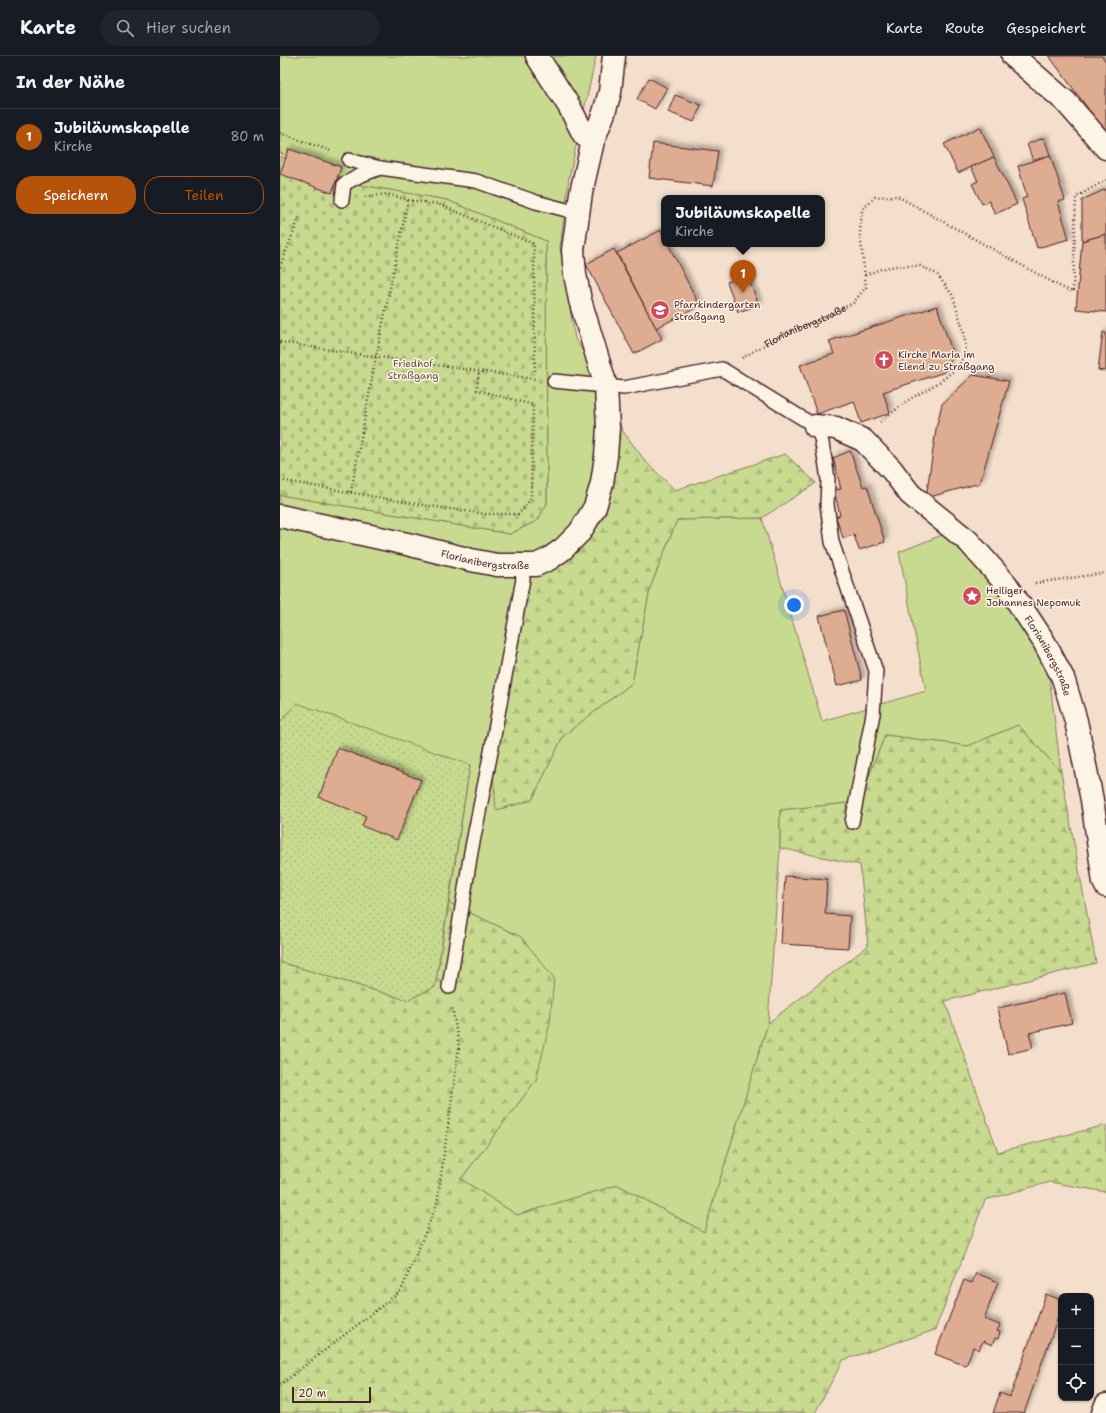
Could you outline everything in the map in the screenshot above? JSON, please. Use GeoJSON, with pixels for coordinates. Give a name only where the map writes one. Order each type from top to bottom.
{"type":"FeatureCollection","features":[{"type":"Feature","properties":{"kind":"street"},"geometry":{"type":"LineString","coordinates":[[537,56],[569,106],[584,135],[593,141]]}},
{"type":"Feature","properties":{"kind":"street","name":"Florianibergstraße"},"geometry":{"type":"LineString","coordinates":[[280,516],[497,565],[536,565],[549,559],[563,549],[580,532],[595,507],[602,483],[608,428],[606,386],[580,300],[575,274],[573,250],[581,193],[593,141],[604,113],[610,92],[614,56]]}},
{"type":"Feature","properties":{"kind":"street"},"geometry":{"type":"LineString","coordinates":[[1013,56],[1066,102],[1106,148]]}},
{"type":"Feature","properties":{"kind":"street","name":"Florianibergstraße"},"geometry":{"type":"LineString","coordinates":[[815,426],[836,428],[863,440],[892,470],[910,494],[968,541],[1006,584],[1043,640],[1063,678],[1076,720],[1092,800],[1104,882],[1106,886]]}},
{"type":"Feature","properties":{"kind":"street"},"geometry":{"type":"LineString","coordinates":[[1103,1413],[1106,1405]]}},
{"type":"Feature","properties":{"kind":"lane"},"geometry":{"type":"LineString","coordinates":[[349,160],[380,168],[476,181],[536,202],[578,213]]}},
{"type":"Feature","properties":{"kind":"lane"},"geometry":{"type":"LineString","coordinates":[[342,200],[344,184],[359,176],[380,168]]}},
{"type":"Feature","properties":{"kind":"lane"},"geometry":{"type":"LineString","coordinates":[[554,381],[624,388],[722,370]]}},
{"type":"Feature","properties":{"kind":"lane","name":"Florianibergstraße"},"geometry":{"type":"LineString","coordinates":[[722,370],[815,426]]}},
{"type":"Feature","properties":{"kind":"lane"},"geometry":{"type":"LineString","coordinates":[[815,426],[820,438],[826,466],[828,480],[827,504],[832,542],[876,671],[873,714],[852,822]]}},
{"type":"Feature","properties":{"kind":"lane"},"geometry":{"type":"LineString","coordinates":[[449,987],[471,852],[493,744],[523,579],[522,565]]}},
{"type":"Feature","properties":{"kind":"path"},"geometry":{"type":"LineString","coordinates":[[280,133],[332,152],[349,160]]}},
{"type":"Feature","properties":{"kind":"path"},"geometry":{"type":"LineString","coordinates":[[863,440],[884,418],[907,401],[941,381],[958,367],[966,351],[964,333],[953,296],[937,274],[920,266],[895,266],[865,275],[860,233],[862,210],[875,197],[896,196],[1072,292],[1076,197],[1106,180]]}},
{"type":"Feature","properties":{"kind":"path"},"geometry":{"type":"LineString","coordinates":[[342,200],[387,194],[408,200],[438,204],[534,244],[535,379]]}},
{"type":"Feature","properties":{"kind":"path"},"geometry":{"type":"LineString","coordinates":[[352,492],[376,357],[408,200]]}},
{"type":"Feature","properties":{"kind":"path"},"geometry":{"type":"LineString","coordinates":[[280,267],[301,213]]}},
{"type":"Feature","properties":{"kind":"path","name":"Florianibergstraße"},"geometry":{"type":"LineString","coordinates":[[722,370],[787,332],[820,319],[852,303],[866,287],[865,275]]}},
{"type":"Feature","properties":{"kind":"path"},"geometry":{"type":"LineString","coordinates":[[280,342],[376,357],[554,381]]}},
{"type":"Feature","properties":{"kind":"path"},"geometry":{"type":"LineString","coordinates":[[280,480],[416,504],[486,514],[518,514],[527,505],[531,496],[533,405],[477,390],[479,371]]}},
{"type":"Feature","properties":{"kind":"path"},"geometry":{"type":"LineString","coordinates":[[1034,584],[1106,573]]}},
{"type":"Feature","properties":{"kind":"path"},"geometry":{"type":"LineString","coordinates":[[280,1385],[401,1291],[437,1204],[459,1048],[449,987]]}},
{"type":"Feature","properties":{"kind":"green space"},"geometry":{"type":"Polygon","coordinates":[[[280,56],[596,56],[569,178],[560,247],[575,339],[606,386],[622,430],[602,483],[496,810],[532,800],[563,736],[632,683],[650,588],[677,520],[762,518],[822,721],[926,691],[899,552],[947,533],[994,581],[1048,667],[1061,772],[1018,725],[968,746],[885,735],[859,802],[780,810],[780,848],[768,1023],[704,1232],[618,1185],[517,1215],[461,1179],[536,1080],[521,937],[449,903],[470,765],[280,721],[280,495],[510,534],[538,520],[547,503],[546,241],[447,200],[361,185],[280,153],[280,56]]]}},
{"type":"Feature","properties":{"kind":"green space","name":"Friedhof Straßgang"},"geometry":{"type":"Polygon","coordinates":[[[280,156],[361,185],[447,200],[546,241],[547,503],[538,520],[510,534],[280,495],[280,156]]]}},
{"type":"Feature","properties":{"kind":"green space"},"geometry":{"type":"Polygon","coordinates":[[[622,430],[646,462],[675,490],[785,454],[816,483],[762,518],[677,520],[650,588],[632,683],[563,736],[532,800],[496,810],[491,752],[523,579],[549,559],[602,483],[622,430]]]}},
{"type":"Feature","properties":{"kind":"green space"},"geometry":{"type":"Polygon","coordinates":[[[297,703],[470,765],[435,987],[407,1000],[280,962],[280,722],[297,703]]]}},
{"type":"Feature","properties":{"kind":"green space"},"geometry":{"type":"Polygon","coordinates":[[[1018,725],[1061,772],[1096,963],[945,1001],[998,1152],[1106,1125],[1106,1192],[1050,1182],[985,1200],[935,1330],[843,1360],[815,1413],[280,1413],[280,962],[407,1000],[435,987],[449,903],[521,937],[554,978],[550,1023],[536,1080],[461,1179],[517,1215],[618,1185],[704,1232],[768,1023],[868,946],[860,865],[780,848],[780,810],[859,802],[885,735],[968,746],[1018,725]]]}},
{"type":"Feature","properties":{"kind":"building"},"geometry":{"type":"Polygon","coordinates":[[[1049,56],[1102,56],[1106,62],[1106,133],[1049,56]]]}},
{"type":"Feature","properties":{"kind":"building"},"geometry":{"type":"Polygon","coordinates":[[[649,78],[667,88],[655,109],[637,99],[649,78]]]}},
{"type":"Feature","properties":{"kind":"building"},"geometry":{"type":"Polygon","coordinates":[[[675,95],[701,105],[694,122],[668,112],[675,95]]]}},
{"type":"Feature","properties":{"kind":"building"},"geometry":{"type":"Polygon","coordinates":[[[980,127],[994,157],[958,173],[944,144],[980,127]]]}},
{"type":"Feature","properties":{"kind":"building"},"geometry":{"type":"Polygon","coordinates":[[[1044,138],[1050,155],[1033,161],[1027,144],[1044,138]]]}},
{"type":"Feature","properties":{"kind":"building"},"geometry":{"type":"Polygon","coordinates":[[[653,143],[718,151],[713,186],[649,178],[653,143]]]}},
{"type":"Feature","properties":{"kind":"building"},"geometry":{"type":"Polygon","coordinates":[[[289,149],[341,167],[332,193],[280,174],[289,149]]]}},
{"type":"Feature","properties":{"kind":"building"},"geometry":{"type":"Polygon","coordinates":[[[1050,155],[1065,200],[1058,202],[1069,239],[1037,248],[1022,199],[1027,197],[1018,166],[1050,155]]]}},
{"type":"Feature","properties":{"kind":"building"},"geometry":{"type":"Polygon","coordinates":[[[994,157],[1017,204],[995,214],[989,201],[982,204],[972,184],[978,181],[971,167],[994,157]]]}},
{"type":"Feature","properties":{"kind":"building"},"geometry":{"type":"Polygon","coordinates":[[[1106,189],[1106,234],[1082,241],[1082,200],[1106,189]]]}},
{"type":"Feature","properties":{"kind":"building"},"geometry":{"type":"Polygon","coordinates":[[[661,230],[661,247],[670,247],[700,306],[656,328],[617,253],[661,230]]]}},
{"type":"Feature","properties":{"kind":"building"},"geometry":{"type":"Polygon","coordinates":[[[1106,234],[1106,312],[1076,309],[1082,241],[1106,234]]]}},
{"type":"Feature","properties":{"kind":"building"},"geometry":{"type":"Polygon","coordinates":[[[614,249],[662,339],[634,354],[586,264],[614,249]]]}},
{"type":"Feature","properties":{"kind":"building"},"geometry":{"type":"Polygon","coordinates":[[[747,275],[759,305],[738,312],[727,282],[747,275]]]}},
{"type":"Feature","properties":{"kind":"building","name":"Kirche Maria im Elend zu Straßgang"},"geometry":{"type":"Polygon","coordinates":[[[937,306],[953,355],[945,372],[883,392],[890,413],[861,423],[854,401],[817,414],[800,365],[834,354],[829,341],[937,306]]]}},
{"type":"Feature","properties":{"kind":"building"},"geometry":{"type":"Polygon","coordinates":[[[1103,332],[1106,333],[1106,371],[1098,370],[1103,332]]]}},
{"type":"Feature","properties":{"kind":"building"},"geometry":{"type":"Polygon","coordinates":[[[973,375],[1009,381],[980,483],[926,498],[936,429],[942,404],[973,375]]]}},
{"type":"Feature","properties":{"kind":"building"},"geometry":{"type":"Polygon","coordinates":[[[850,451],[863,487],[867,486],[885,542],[859,550],[854,535],[843,538],[836,517],[840,515],[834,490],[841,489],[833,458],[850,451]]]}},
{"type":"Feature","properties":{"kind":"building"},"geometry":{"type":"Polygon","coordinates":[[[844,610],[862,680],[837,686],[819,616],[844,610]]]}},
{"type":"Feature","properties":{"kind":"building"},"geometry":{"type":"Polygon","coordinates":[[[338,748],[421,780],[397,840],[362,826],[366,816],[319,797],[338,748]]]}},
{"type":"Feature","properties":{"kind":"building"},"geometry":{"type":"Polygon","coordinates":[[[785,876],[827,879],[825,914],[850,916],[848,948],[781,944],[785,876]]]}},
{"type":"Feature","properties":{"kind":"building"},"geometry":{"type":"Polygon","coordinates":[[[1065,993],[1072,1023],[1029,1033],[1033,1048],[1008,1054],[998,1008],[1065,993]]]}},
{"type":"Feature","properties":{"kind":"building"},"geometry":{"type":"Polygon","coordinates":[[[976,1273],[998,1282],[984,1319],[1000,1325],[997,1331],[1000,1332],[998,1339],[995,1338],[992,1345],[983,1341],[979,1350],[973,1347],[966,1366],[935,1354],[964,1280],[972,1283],[976,1273]]]}},
{"type":"Feature","properties":{"kind":"building"},"geometry":{"type":"Polygon","coordinates":[[[1046,1294],[1058,1299],[1058,1317],[1024,1413],[993,1413],[1000,1393],[1010,1397],[1046,1294]]]}},
{"type":"Feature","properties":{"kind":"place","name":"Jubiläumskapelle"},"geometry":{"type":"Point","coordinates":[743,293]}},
{"type":"Feature","properties":{"kind":"place","name":"Pfarrkindergarten Straßgang"},"geometry":{"type":"Point","coordinates":[660,310]}},
{"type":"Feature","properties":{"kind":"place","name":"Kirche Maria im Elend zu Straßgang"},"geometry":{"type":"Point","coordinates":[884,360]}},
{"type":"Feature","properties":{"kind":"place","name":"Heiliger Johannes Nepomuk"},"geometry":{"type":"Point","coordinates":[972,596]}}]}
